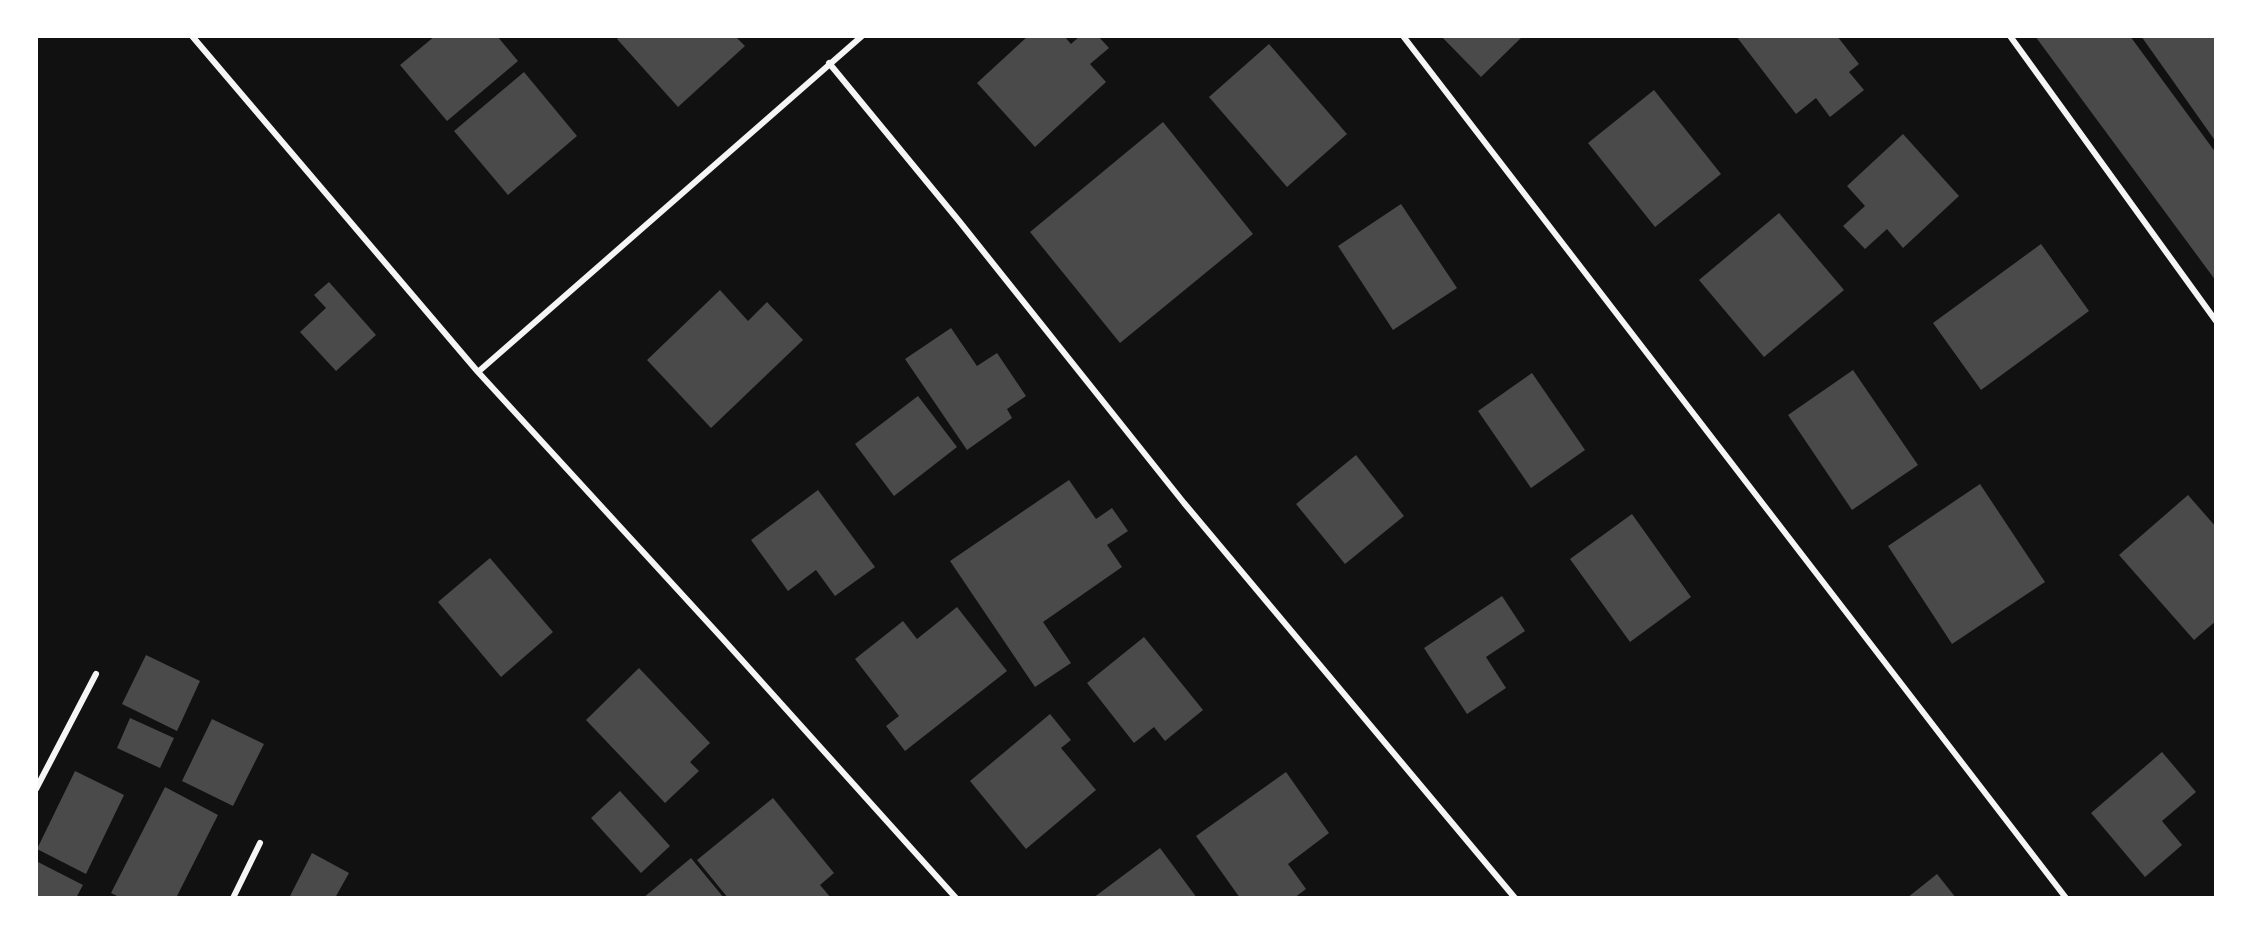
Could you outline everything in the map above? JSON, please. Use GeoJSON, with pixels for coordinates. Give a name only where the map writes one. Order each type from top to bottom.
{"type":"FeatureCollection","features":[{"type":"Feature","properties":{"kind":"street"},"geometry":{"type":"LineString","coordinates":[[192,36],[478,372],[956,898]]}},
{"type":"Feature","properties":{"kind":"street"},"geometry":{"type":"LineString","coordinates":[[478,372],[862,36]]}},
{"type":"Feature","properties":{"kind":"street"},"geometry":{"type":"LineString","coordinates":[[1403,36],[2066,898]]}},
{"type":"Feature","properties":{"kind":"street"},"geometry":{"type":"LineString","coordinates":[[2010,36],[2216,321]]}},
{"type":"Feature","properties":{"kind":"street"},"geometry":{"type":"LineString","coordinates":[[829,63],[1184,503],[1515,898]]}},
{"type":"Feature","properties":{"kind":"street"},"geometry":{"type":"LineString","coordinates":[[36,789],[96,674]]}},
{"type":"Feature","properties":{"kind":"street"},"geometry":{"type":"LineString","coordinates":[[233,898],[260,843]]}},
{"type":"Feature","properties":{"kind":"building"},"geometry":{"type":"Polygon","coordinates":[[[435,36],[497,36],[518,61],[447,121],[400,65],[435,36]]]}},
{"type":"Feature","properties":{"kind":"building"},"geometry":{"type":"Polygon","coordinates":[[[621,36],[735,36],[745,46],[678,107],[617,39],[621,36]]]}},
{"type":"Feature","properties":{"kind":"building"},"geometry":{"type":"Polygon","coordinates":[[[1028,36],[1064,36],[1071,44],[1080,36],[1098,36],[1109,48],[1090,64],[1106,82],[1035,147],[977,83],[1028,36]]]}},
{"type":"Feature","properties":{"kind":"building"},"geometry":{"type":"Polygon","coordinates":[[[1441,36],[1523,36],[1481,77],[1441,36]]]}},
{"type":"Feature","properties":{"kind":"building"},"geometry":{"type":"Polygon","coordinates":[[[1736,36],[1837,36],[1859,64],[1849,72],[1864,90],[1830,117],[1816,98],[1796,114],[1736,36]]]}},
{"type":"Feature","properties":{"kind":"building"},"geometry":{"type":"Polygon","coordinates":[[[2035,36],[2130,36],[2216,153],[2216,281],[2035,36]]]}},
{"type":"Feature","properties":{"kind":"building"},"geometry":{"type":"Polygon","coordinates":[[[2141,36],[2216,36],[2216,142],[2173,81],[2141,36]]]}},
{"type":"Feature","properties":{"kind":"building"},"geometry":{"type":"Polygon","coordinates":[[[1269,44],[1347,134],[1287,187],[1209,97],[1269,44]]]}},
{"type":"Feature","properties":{"kind":"building"},"geometry":{"type":"Polygon","coordinates":[[[524,72],[577,136],[508,195],[454,131],[524,72]]]}},
{"type":"Feature","properties":{"kind":"building"},"geometry":{"type":"Polygon","coordinates":[[[1654,90],[1721,174],[1655,227],[1588,143],[1654,90]]]}},
{"type":"Feature","properties":{"kind":"building"},"geometry":{"type":"Polygon","coordinates":[[[1163,122],[1253,234],[1120,343],[1030,232],[1163,122]]]}},
{"type":"Feature","properties":{"kind":"building"},"geometry":{"type":"Polygon","coordinates":[[[1903,134],[1959,196],[1903,248],[1887,229],[1865,249],[1843,226],[1865,206],[1847,186],[1903,134]]]}},
{"type":"Feature","properties":{"kind":"building"},"geometry":{"type":"Polygon","coordinates":[[[1401,204],[1457,288],[1393,330],[1338,246],[1401,204]]]}},
{"type":"Feature","properties":{"kind":"building"},"geometry":{"type":"Polygon","coordinates":[[[1779,213],[1844,290],[1764,357],[1699,280],[1779,213]]]}},
{"type":"Feature","properties":{"kind":"building"},"geometry":{"type":"Polygon","coordinates":[[[2041,244],[2089,311],[1981,390],[1933,323],[2041,244]]]}},
{"type":"Feature","properties":{"kind":"building"},"geometry":{"type":"Polygon","coordinates":[[[329,282],[376,335],[336,371],[300,332],[326,308],[314,295],[329,282]]]}},
{"type":"Feature","properties":{"kind":"building"},"geometry":{"type":"Polygon","coordinates":[[[720,290],[748,321],[767,302],[803,340],[711,428],[647,360],[720,290]]]}},
{"type":"Feature","properties":{"kind":"building"},"geometry":{"type":"Polygon","coordinates":[[[951,328],[977,366],[997,353],[1026,396],[1007,409],[1012,418],[967,450],[905,359],[951,328]]]}},
{"type":"Feature","properties":{"kind":"building"},"geometry":{"type":"Polygon","coordinates":[[[1853,370],[1918,465],[1852,510],[1788,415],[1853,370]]]}},
{"type":"Feature","properties":{"kind":"building"},"geometry":{"type":"Polygon","coordinates":[[[1532,373],[1585,450],[1531,488],[1478,411],[1532,373]]]}},
{"type":"Feature","properties":{"kind":"building"},"geometry":{"type":"Polygon","coordinates":[[[918,396],[957,447],[894,496],[855,444],[918,396]]]}},
{"type":"Feature","properties":{"kind":"building"},"geometry":{"type":"Polygon","coordinates":[[[1356,455],[1404,516],[1345,564],[1296,504],[1356,455]]]}},
{"type":"Feature","properties":{"kind":"building"},"geometry":{"type":"Polygon","coordinates":[[[1069,480],[1096,519],[1112,508],[1128,531],[1107,545],[1122,567],[1043,622],[1071,663],[1035,687],[950,561],[1069,480]]]}},
{"type":"Feature","properties":{"kind":"building"},"geometry":{"type":"Polygon","coordinates":[[[1980,484],[2045,582],[1952,644],[1888,546],[1980,484]]]}},
{"type":"Feature","properties":{"kind":"building"},"geometry":{"type":"Polygon","coordinates":[[[818,490],[875,567],[835,596],[816,570],[788,591],[751,540],[818,490]]]}},
{"type":"Feature","properties":{"kind":"building"},"geometry":{"type":"Polygon","coordinates":[[[2188,495],[2216,527],[2216,621],[2194,640],[2119,555],[2188,495]]]}},
{"type":"Feature","properties":{"kind":"building"},"geometry":{"type":"Polygon","coordinates":[[[1632,514],[1691,597],[1630,642],[1570,559],[1632,514]]]}},
{"type":"Feature","properties":{"kind":"building"},"geometry":{"type":"Polygon","coordinates":[[[490,558],[553,632],[501,677],[438,602],[490,558]]]}},
{"type":"Feature","properties":{"kind":"building"},"geometry":{"type":"Polygon","coordinates":[[[1502,596],[1525,631],[1486,657],[1506,688],[1467,714],[1424,648],[1502,596]]]}},
{"type":"Feature","properties":{"kind":"building"},"geometry":{"type":"Polygon","coordinates":[[[957,607],[1007,671],[905,751],[886,726],[899,716],[855,659],[903,621],[917,639],[957,607]]]}},
{"type":"Feature","properties":{"kind":"building"},"geometry":{"type":"Polygon","coordinates":[[[1144,637],[1203,710],[1165,741],[1154,727],[1134,743],[1087,683],[1144,637]]]}},
{"type":"Feature","properties":{"kind":"building"},"geometry":{"type":"Polygon","coordinates":[[[146,655],[200,681],[177,731],[122,704],[146,655]]]}},
{"type":"Feature","properties":{"kind":"building"},"geometry":{"type":"Polygon","coordinates":[[[639,668],[710,743],[690,762],[699,771],[665,803],[586,720],[639,668]]]}},
{"type":"Feature","properties":{"kind":"building"},"geometry":{"type":"Polygon","coordinates":[[[1050,714],[1071,740],[1061,748],[1096,790],[1026,849],[970,781],[1050,714]]]}},
{"type":"Feature","properties":{"kind":"building"},"geometry":{"type":"Polygon","coordinates":[[[130,718],[174,738],[160,768],[117,748],[130,718]]]}},
{"type":"Feature","properties":{"kind":"building"},"geometry":{"type":"Polygon","coordinates":[[[212,719],[264,744],[233,806],[182,781],[212,719]]]}},
{"type":"Feature","properties":{"kind":"building"},"geometry":{"type":"Polygon","coordinates":[[[2162,752],[2196,792],[2162,821],[2182,845],[2145,877],[2091,813],[2162,752]]]}},
{"type":"Feature","properties":{"kind":"building"},"geometry":{"type":"Polygon","coordinates":[[[75,771],[124,795],[86,874],[37,849],[75,771]]]}},
{"type":"Feature","properties":{"kind":"building"},"geometry":{"type":"Polygon","coordinates":[[[1286,772],[1329,833],[1288,864],[1306,889],[1294,898],[1240,898],[1196,836],[1286,772]]]}},
{"type":"Feature","properties":{"kind":"building"},"geometry":{"type":"Polygon","coordinates":[[[165,787],[218,815],[176,898],[121,898],[111,893],[165,787]]]}},
{"type":"Feature","properties":{"kind":"building"},"geometry":{"type":"Polygon","coordinates":[[[620,791],[670,846],[641,873],[591,818],[620,791]]]}},
{"type":"Feature","properties":{"kind":"building"},"geometry":{"type":"Polygon","coordinates":[[[773,798],[834,873],[820,885],[831,898],[728,898],[697,860],[773,798]]]}},
{"type":"Feature","properties":{"kind":"building"},"geometry":{"type":"Polygon","coordinates":[[[1160,848],[1197,898],[1093,898],[1160,848]]]}},
{"type":"Feature","properties":{"kind":"building"},"geometry":{"type":"Polygon","coordinates":[[[312,853],[349,873],[335,898],[289,898],[312,853]]]}},
{"type":"Feature","properties":{"kind":"building"},"geometry":{"type":"Polygon","coordinates":[[[691,858],[724,898],[643,898],[691,858]]]}},
{"type":"Feature","properties":{"kind":"building"},"geometry":{"type":"Polygon","coordinates":[[[36,861],[83,885],[76,898],[36,898],[36,861]]]}},
{"type":"Feature","properties":{"kind":"building"},"geometry":{"type":"Polygon","coordinates":[[[1937,874],[1956,898],[1907,898],[1937,874]]]}}]}
